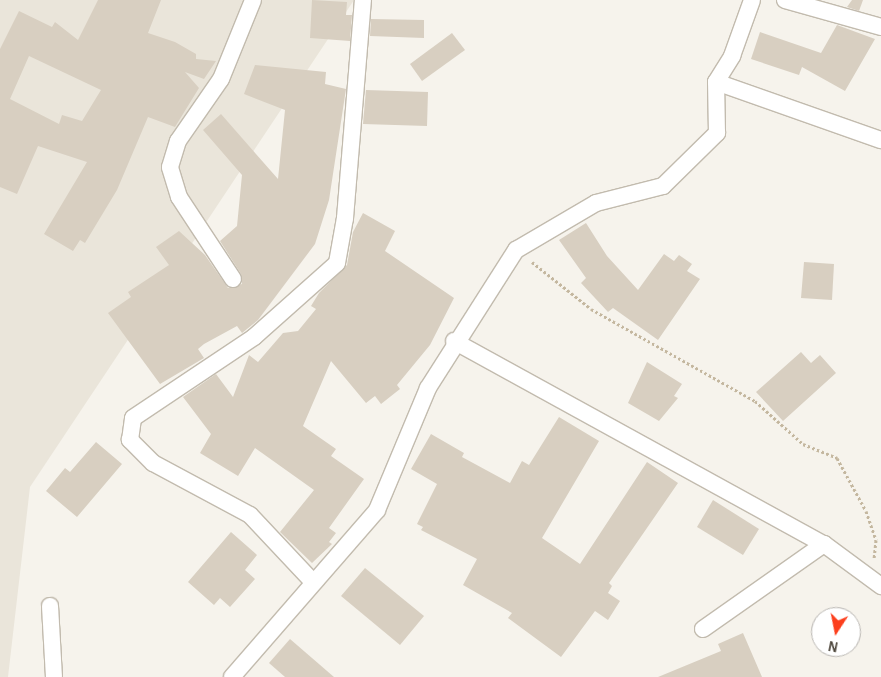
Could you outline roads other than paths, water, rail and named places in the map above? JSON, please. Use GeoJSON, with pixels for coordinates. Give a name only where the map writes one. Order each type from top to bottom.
{"type":"FeatureCollection","features":[{"type":"Feature","properties":{"kind":"street"},"geometry":{"type":"LineString","coordinates":[[233,279],[179,197],[170,167],[178,141],[221,79],[253,0]]}},
{"type":"Feature","properties":{"kind":"street"},"geometry":{"type":"LineString","coordinates":[[313,582],[250,515],[153,463],[130,440],[133,418],[254,337],[337,263],[345,218],[363,0]]}},
{"type":"Feature","properties":{"kind":"street"},"geometry":{"type":"LineString","coordinates":[[232,677],[377,510],[428,388],[454,341],[516,250],[596,202],[663,186],[717,133],[716,82],[732,56],[752,0]]}},
{"type":"Feature","properties":{"kind":"street"},"geometry":{"type":"LineString","coordinates":[[785,0],[881,27]]}},
{"type":"Feature","properties":{"kind":"street"},"geometry":{"type":"LineString","coordinates":[[716,82],[881,140]]}},
{"type":"Feature","properties":{"kind":"street"},"geometry":{"type":"LineString","coordinates":[[454,341],[824,544],[877,584]]}},
{"type":"Feature","properties":{"kind":"street"},"geometry":{"type":"LineString","coordinates":[[703,629],[824,544]]}},
{"type":"Feature","properties":{"kind":"street"},"geometry":{"type":"LineString","coordinates":[[50,606],[54,677]]}}]}
